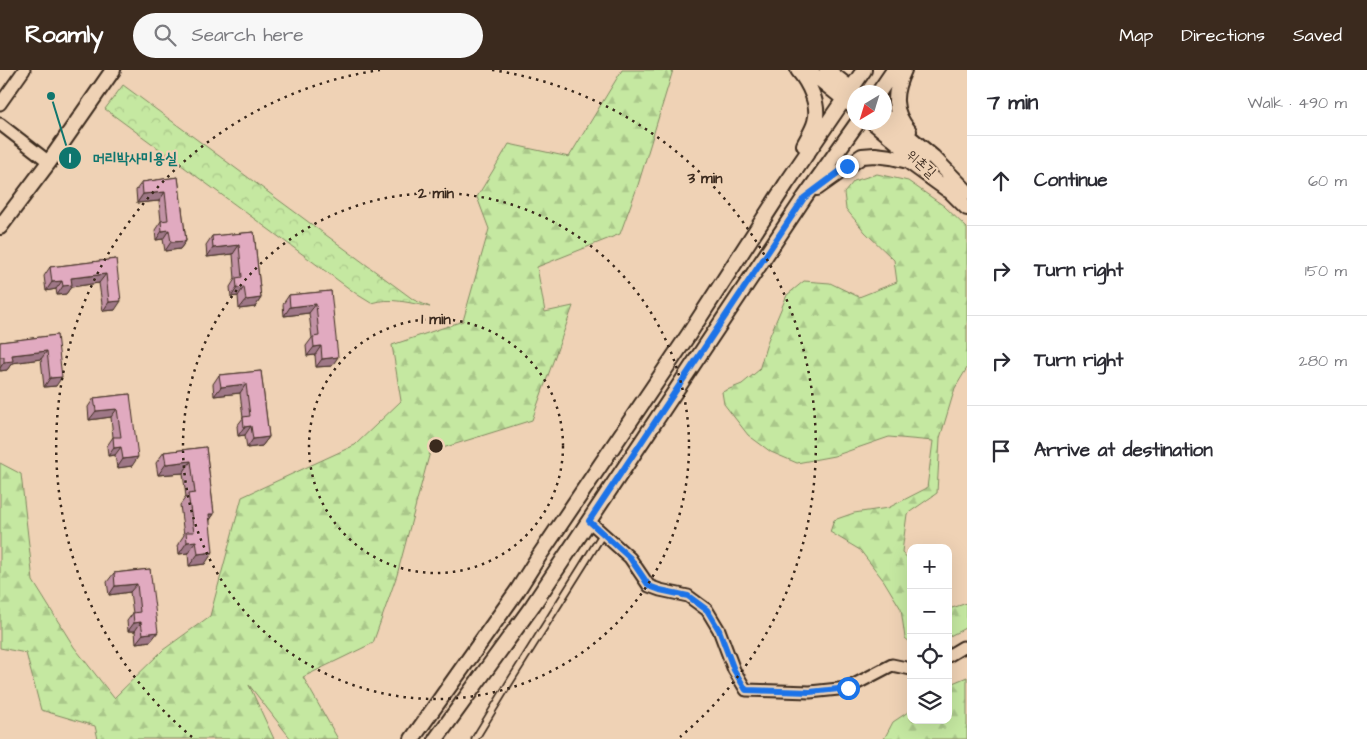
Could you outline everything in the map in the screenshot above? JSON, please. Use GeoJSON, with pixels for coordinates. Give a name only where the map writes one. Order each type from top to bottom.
{"type":"FeatureCollection","features":[{"type":"Feature","properties":{"kind":"street"},"geometry":{"type":"LineString","coordinates":[[0,104],[24,70]]}},
{"type":"Feature","properties":{"kind":"street"},"geometry":{"type":"LineString","coordinates":[[0,226],[49,162],[113,70]]}},
{"type":"Feature","properties":{"kind":"street"},"geometry":{"type":"LineString","coordinates":[[786,184],[816,121],[816,102],[811,90],[798,70]]}},
{"type":"Feature","properties":{"kind":"street"},"geometry":{"type":"LineString","coordinates":[[808,70],[847,94]]}},
{"type":"Feature","properties":{"kind":"street"},"geometry":{"type":"LineString","coordinates":[[827,70],[847,92]]}},
{"type":"Feature","properties":{"kind":"street"},"geometry":{"type":"LineString","coordinates":[[857,85],[864,70]]}},
{"type":"Feature","properties":{"kind":"street"},"geometry":{"type":"LineString","coordinates":[[884,85],[894,70]]}},
{"type":"Feature","properties":{"kind":"street"},"geometry":{"type":"LineString","coordinates":[[904,70],[897,84],[895,99],[901,121],[967,192]]}},
{"type":"Feature","properties":{"kind":"street"},"geometry":{"type":"LineString","coordinates":[[412,739],[517,591],[689,334],[786,184],[847,102]]}},
{"type":"Feature","properties":{"kind":"street"},"geometry":{"type":"LineString","coordinates":[[892,123],[933,157]]}},
{"type":"Feature","properties":{"kind":"street"},"geometry":{"type":"LineString","coordinates":[[0,124],[49,162]]}},
{"type":"Feature","properties":{"kind":"street"},"geometry":{"type":"LineString","coordinates":[[436,739],[533,605],[804,198],[852,130]]}},
{"type":"Feature","properties":{"kind":"street","name":"위촌길"},"geometry":{"type":"LineString","coordinates":[[883,130],[926,166],[967,208]]}},
{"type":"Feature","properties":{"kind":"street"},"geometry":{"type":"LineString","coordinates":[[804,198],[862,156],[891,156],[908,161],[948,190]]}},
{"type":"Feature","properties":{"kind":"street"},"geometry":{"type":"LineString","coordinates":[[589,521],[602,535],[630,558],[649,586],[688,596],[707,610],[719,630],[734,670],[746,690],[810,692],[848,688],[892,665],[907,668]]}},
{"type":"Feature","properties":{"kind":"street"},"geometry":{"type":"LineString","coordinates":[[952,654],[963,647],[967,648]]}},
{"type":"Feature","properties":{"kind":"lane"},"geometry":{"type":"LineString","coordinates":[[475,739],[602,535]]}},
{"type":"Feature","properties":{"kind":"green space"},"geometry":{"type":"Polygon","coordinates":[[[622,70],[673,70],[638,185],[620,234],[537,267],[545,312],[573,306],[532,420],[430,452],[397,575],[373,643],[303,677],[338,739],[291,739],[249,685],[274,739],[98,739],[95,726],[41,710],[26,653],[0,648],[0,463],[21,474],[33,581],[74,647],[114,698],[163,650],[210,616],[242,497],[355,445],[401,401],[392,345],[463,321],[489,229],[477,197],[509,144],[569,157],[622,70]]]}},
{"type":"Feature","properties":{"kind":"green space"},"geometry":{"type":"Polygon","coordinates":[[[123,85],[414,300],[430,307],[408,302],[378,301],[371,303],[358,295],[105,109],[123,85]]]}},
{"type":"Feature","properties":{"kind":"green space"},"geometry":{"type":"Polygon","coordinates":[[[877,174],[908,181],[944,206],[967,228],[967,368],[955,388],[940,438],[937,493],[907,514],[902,552],[907,558],[907,640],[905,638],[901,609],[884,581],[860,550],[830,532],[834,520],[854,513],[888,508],[927,488],[933,441],[889,437],[834,456],[797,463],[771,452],[748,435],[724,404],[722,392],[742,384],[759,370],[768,340],[787,295],[804,281],[830,283],[859,297],[897,282],[894,260],[865,232],[846,209],[844,193],[854,181],[877,174]]]}},
{"type":"Feature","properties":{"kind":"green space"},"geometry":{"type":"Polygon","coordinates":[[[967,603],[967,627],[952,635],[952,634],[952,608],[967,603]]]}},
{"type":"Feature","properties":{"kind":"green space"},"geometry":{"type":"Polygon","coordinates":[[[967,677],[967,739],[884,739],[893,722],[907,713],[907,724],[952,724],[952,683],[967,677]]]}},
{"type":"Feature","properties":{"kind":"building"},"geometry":{"type":"Polygon","coordinates":[[[178,177],[186,241],[171,242],[169,230],[162,231],[161,221],[168,220],[165,192],[143,194],[142,182],[178,177]]]}},
{"type":"Feature","properties":{"kind":"building"},"geometry":{"type":"Polygon","coordinates":[[[254,232],[261,298],[246,300],[244,287],[237,288],[236,278],[242,277],[239,245],[213,248],[212,236],[254,232]]]}},
{"type":"Feature","properties":{"kind":"building"},"geometry":{"type":"Polygon","coordinates":[[[116,259],[121,301],[109,302],[106,274],[71,278],[72,285],[63,286],[62,281],[52,282],[50,267],[116,259]]]}},
{"type":"Feature","properties":{"kind":"building"},"geometry":{"type":"Polygon","coordinates":[[[331,291],[338,357],[322,359],[321,346],[314,347],[313,337],[319,336],[316,304],[290,307],[289,295],[331,291]]]}},
{"type":"Feature","properties":{"kind":"building"},"geometry":{"type":"Polygon","coordinates":[[[57,335],[62,377],[50,378],[47,351],[12,355],[13,361],[4,362],[4,357],[0,357],[0,342],[57,335]]]}},
{"type":"Feature","properties":{"kind":"building"},"geometry":{"type":"Polygon","coordinates":[[[261,371],[269,437],[253,439],[251,426],[244,427],[243,417],[250,416],[246,384],[221,387],[219,375],[261,371]]]}},
{"type":"Feature","properties":{"kind":"building"},"geometry":{"type":"Polygon","coordinates":[[[130,394],[138,457],[123,459],[121,447],[114,448],[113,437],[121,437],[117,409],[96,411],[94,398],[130,394]]]}},
{"type":"Feature","properties":{"kind":"building"},"geometry":{"type":"Polygon","coordinates":[[[206,447],[214,514],[209,514],[213,552],[198,554],[196,541],[187,542],[186,532],[194,532],[188,494],[195,493],[191,461],[166,464],[164,452],[206,447]]]}},
{"type":"Feature","properties":{"kind":"building"},"geometry":{"type":"Polygon","coordinates":[[[150,569],[158,632],[143,634],[141,622],[134,623],[133,613],[140,612],[137,584],[115,586],[114,573],[150,569]]]}},
{"type":"Feature","properties":{"kind":"place","name":"머리박사미용실"},"geometry":{"type":"Point","coordinates":[51,96]}},
{"type":"Feature","properties":{"kind":"route"},"geometry":{"type":"LineString","coordinates":[[847,166],[804,198],[589,521],[602,535],[630,558],[649,586],[688,596],[707,610],[719,630],[734,670],[746,690],[810,692],[848,688]]}}]}
